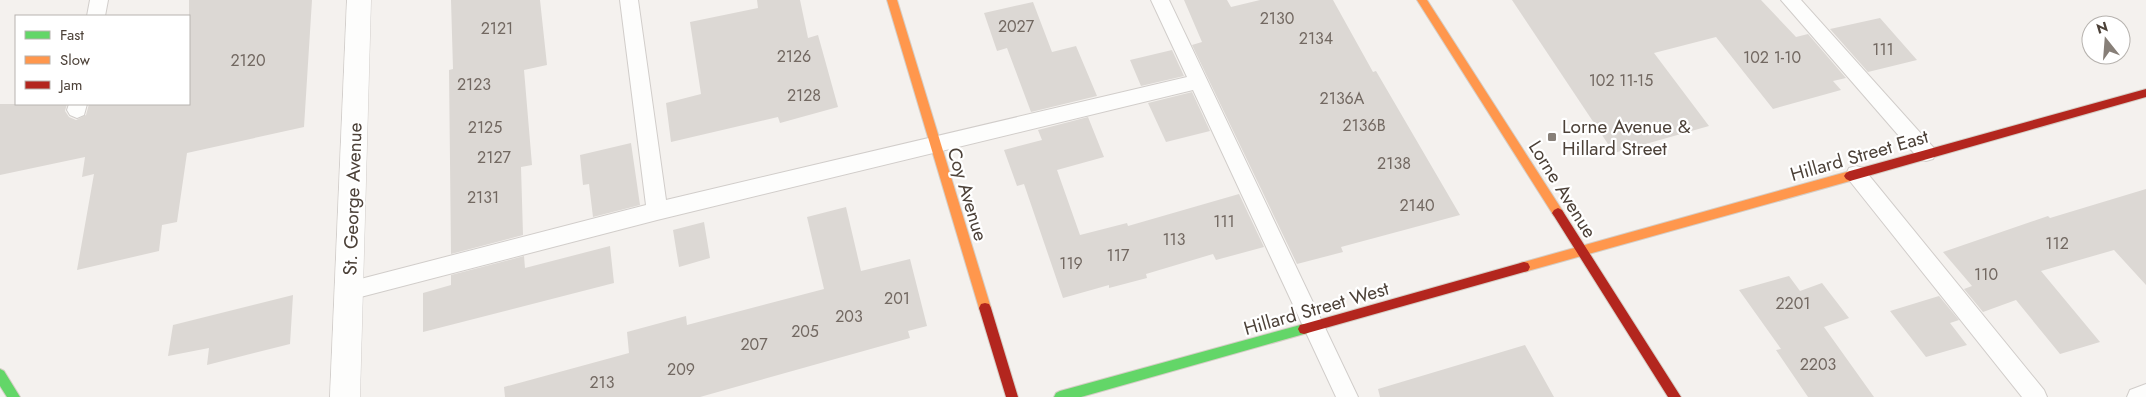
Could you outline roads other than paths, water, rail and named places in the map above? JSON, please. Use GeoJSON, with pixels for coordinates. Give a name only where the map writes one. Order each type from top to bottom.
{"type":"FeatureCollection","features":[{"type":"Feature","properties":{"kind":"main road","name":"Coy Avenue"},"geometry":{"type":"LineString","coordinates":[[892,0],[1012,397]]}},
{"type":"Feature","properties":{"kind":"main road","name":"Lorne Avenue"},"geometry":{"type":"LineString","coordinates":[[1422,0],[1675,397]]}},
{"type":"Feature","properties":{"kind":"main road","name":"Hillard Street East"},"geometry":{"type":"LineString","coordinates":[[1581,250],[2146,93]]}},
{"type":"Feature","properties":{"kind":"main road","name":"Hillard Street West"},"geometry":{"type":"LineString","coordinates":[[1060,397],[1315,327],[1581,250]]}},
{"type":"Feature","properties":{"kind":"main road"},"geometry":{"type":"LineString","coordinates":[[0,375],[14,397]]}},
{"type":"Feature","properties":{"kind":"street","name":"St. George Avenue"},"geometry":{"type":"LineString","coordinates":[[345,397],[359,0]]}},
{"type":"Feature","properties":{"kind":"lane"},"geometry":{"type":"LineString","coordinates":[[96,15],[99,0]]}},
{"type":"Feature","properties":{"kind":"lane"},"geometry":{"type":"LineString","coordinates":[[629,0],[658,211]]}},
{"type":"Feature","properties":{"kind":"lane"},"geometry":{"type":"LineString","coordinates":[[1160,0],[1347,397]]}},
{"type":"Feature","properties":{"kind":"lane"},"geometry":{"type":"LineString","coordinates":[[1790,0],[1926,153]]}},
{"type":"Feature","properties":{"kind":"lane"},"geometry":{"type":"LineString","coordinates":[[349,291],[658,211],[934,143],[1198,81]]}},
{"type":"Feature","properties":{"kind":"lane"},"geometry":{"type":"LineString","coordinates":[[1856,174],[2036,397]]}},
{"type":"Feature","properties":{"kind":"lane"},"geometry":{"type":"LineString","coordinates":[[2138,397],[2146,394]]}},
{"type":"Feature","properties":{"kind":"place","name":"Lorne Avenue & Hillard Street"},"geometry":{"type":"Point","coordinates":[1552,137]}}]}
